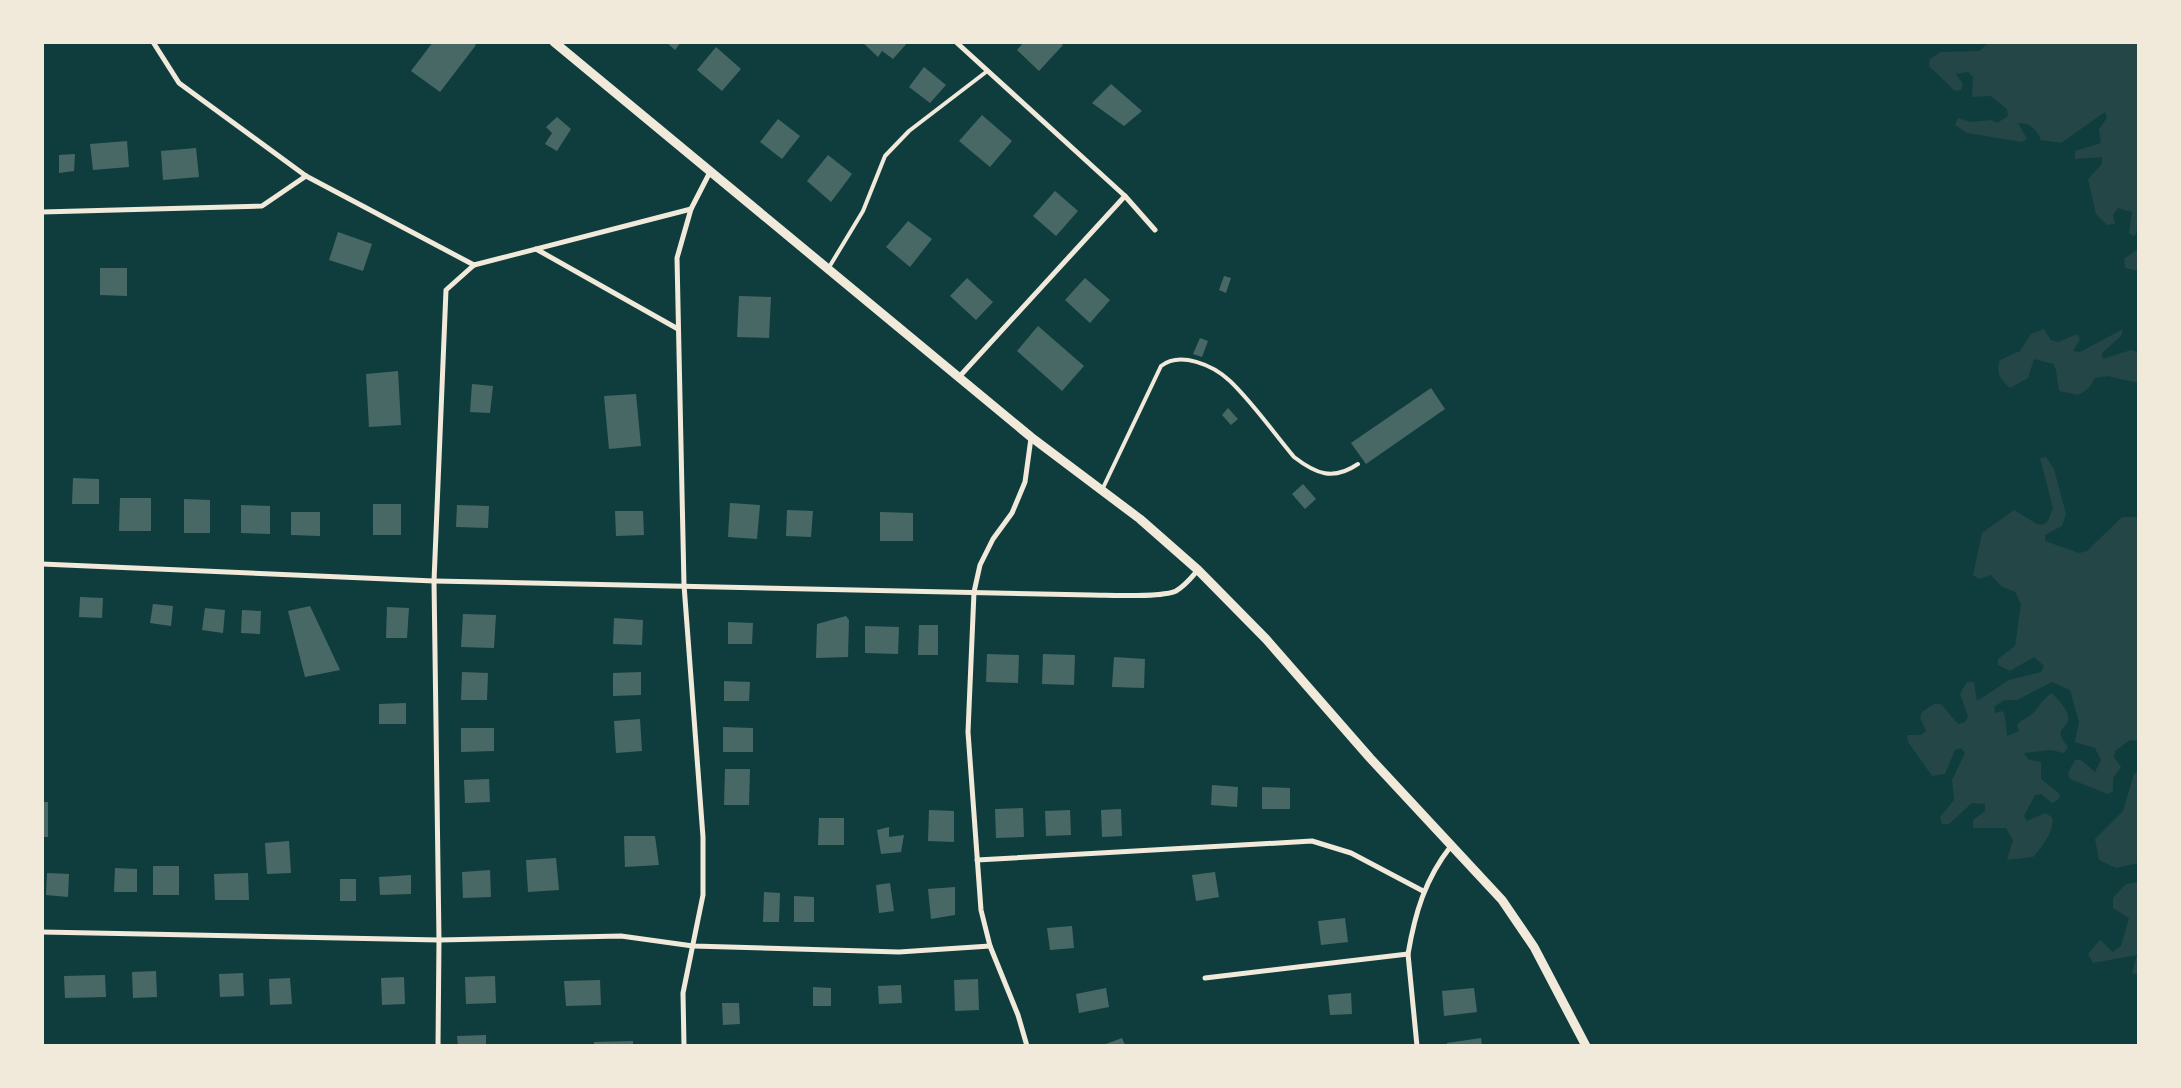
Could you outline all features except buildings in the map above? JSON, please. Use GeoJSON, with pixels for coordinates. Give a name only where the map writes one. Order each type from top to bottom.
{"type":"FeatureCollection","features":[{"type":"Feature","properties":{"kind":"street"},"geometry":{"type":"LineString","coordinates":[[154,42],[179,83],[306,176],[474,265]]}},
{"type":"Feature","properties":{"kind":"street"},"geometry":{"type":"LineString","coordinates":[[554,42],[1032,437],[1140,519],[1198,570],[1266,639],[1370,758],[1502,900],[1534,947],[1586,1046]]}},
{"type":"Feature","properties":{"kind":"street"},"geometry":{"type":"LineString","coordinates":[[956,42],[986,72],[1125,196],[1155,230]]}},
{"type":"Feature","properties":{"kind":"street"},"geometry":{"type":"LineString","coordinates":[[684,1046],[683,993],[703,895],[703,837],[684,585],[677,258],[691,209],[710,172]]}},
{"type":"Feature","properties":{"kind":"street"},"geometry":{"type":"LineString","coordinates":[[42,212],[262,206],[306,176]]}},
{"type":"Feature","properties":{"kind":"street"},"geometry":{"type":"LineString","coordinates":[[959,377],[1125,196]]}},
{"type":"Feature","properties":{"kind":"street"},"geometry":{"type":"LineString","coordinates":[[438,1046],[439,940],[434,581],[446,290],[474,265],[691,209]]}},
{"type":"Feature","properties":{"kind":"street"},"geometry":{"type":"LineString","coordinates":[[536,249],[678,329]]}},
{"type":"Feature","properties":{"kind":"street"},"geometry":{"type":"LineString","coordinates":[[1027,1046],[1018,1015],[990,946],[981,910],[968,732],[974,592],[980,565],[994,539],[1012,513],[1025,482],[1032,437]]}},
{"type":"Feature","properties":{"kind":"street"},"geometry":{"type":"LineString","coordinates":[[42,564],[434,581],[1155,594],[1175,592],[1189,581],[1198,570]]}},
{"type":"Feature","properties":{"kind":"street"},"geometry":{"type":"LineString","coordinates":[[977,860],[1312,840],[1351,852],[1423,890]]}},
{"type":"Feature","properties":{"kind":"street"},"geometry":{"type":"LineString","coordinates":[[1417,1046],[1408,954],[1423,890],[1436,865],[1451,846]]}},
{"type":"Feature","properties":{"kind":"street"},"geometry":{"type":"LineString","coordinates":[[42,932],[439,940],[621,936],[693,946],[899,952],[990,946]]}},
{"type":"Feature","properties":{"kind":"street"},"geometry":{"type":"LineString","coordinates":[[1205,978],[1408,954]]}},
{"type":"Feature","properties":{"kind":"lane"},"geometry":{"type":"LineString","coordinates":[[828,269],[863,211],[885,156],[909,131],[986,72]]}},
{"type":"Feature","properties":{"kind":"lane"},"geometry":{"type":"LineString","coordinates":[[1102,490],[1161,366],[1168,360],[1176,358],[1214,369],[1229,380],[1294,457],[1305,465],[1320,472],[1335,474],[1347,472],[1358,464]]}},
{"type":"Feature","properties":{"kind":"shaded area"},"geometry":{"type":"Polygon","coordinates":[[[1988,43],[2138,43],[2138,225],[2136,234],[2133,236],[2129,233],[2132,212],[2118,208],[2113,215],[2115,224],[2107,225],[2096,214],[2088,179],[2102,164],[2102,157],[2075,159],[2075,151],[2101,143],[2099,129],[2107,118],[2105,112],[2061,143],[2041,140],[2032,127],[2022,123],[2018,123],[2027,139],[2022,142],[1967,133],[1955,125],[1958,118],[1971,122],[1991,120],[1997,123],[2008,116],[2007,109],[1991,96],[1972,97],[1973,77],[1968,72],[1956,74],[1963,84],[1961,90],[1955,91],[1929,66],[1930,59],[1941,52],[1979,51],[1988,43]]]}},
{"type":"Feature","properties":{"kind":"shaded area"},"geometry":{"type":"Polygon","coordinates":[[[2138,249],[2138,271],[2125,268],[2124,259],[2138,249]]]}},
{"type":"Feature","properties":{"kind":"shaded area"},"geometry":{"type":"Polygon","coordinates":[[[2044,329],[2051,340],[2058,342],[2077,334],[2080,339],[2073,351],[2080,352],[2123,329],[2121,336],[2102,353],[2103,359],[2131,350],[2138,352],[2138,383],[2108,376],[2095,378],[2088,389],[2078,395],[2059,391],[2056,370],[2053,364],[2034,359],[2028,378],[2010,388],[2000,376],[1998,369],[2000,360],[2020,351],[2031,334],[2044,329]]]}},
{"type":"Feature","properties":{"kind":"shaded area"},"geometry":{"type":"Polygon","coordinates":[[[2046,457],[2054,469],[2066,514],[2062,526],[2045,535],[2045,541],[2079,553],[2087,551],[2122,517],[2135,517],[2138,520],[2138,746],[2137,741],[2130,740],[2115,751],[2114,757],[2121,767],[2113,778],[2113,791],[2108,794],[2070,779],[2068,773],[2075,760],[2081,760],[2095,772],[2101,760],[2095,748],[2075,742],[2079,722],[2070,690],[2052,682],[2017,700],[2004,700],[1994,707],[1995,713],[2003,711],[2007,736],[2019,731],[2017,725],[2032,714],[2052,693],[2064,707],[2068,716],[2068,721],[2061,731],[2063,740],[2068,747],[2064,753],[2051,750],[2024,753],[2028,759],[2041,762],[2041,779],[2060,794],[2058,800],[2052,803],[2041,794],[2035,795],[2024,816],[2027,821],[2045,813],[2052,817],[2050,833],[2033,857],[2007,860],[2013,840],[2006,828],[1973,828],[1973,820],[1985,811],[1985,804],[1972,803],[1949,824],[1942,824],[1940,817],[1954,800],[1952,780],[1965,753],[1961,748],[1955,750],[1945,774],[1932,776],[1908,742],[1907,735],[1921,735],[1926,731],[1920,718],[1922,712],[1934,704],[1941,704],[1958,724],[1965,722],[1968,716],[1960,694],[1967,682],[1974,682],[1977,701],[2009,680],[2041,672],[2044,666],[2034,657],[2010,671],[1998,665],[1998,659],[2015,646],[2021,604],[2015,592],[2001,586],[1991,575],[1979,579],[1973,575],[1982,533],[2014,510],[2037,524],[2043,525],[2048,521],[2053,508],[2040,458],[2046,457]]]}},
{"type":"Feature","properties":{"kind":"shaded area"},"geometry":{"type":"Polygon","coordinates":[[[2138,772],[2138,863],[2116,868],[2099,860],[2095,839],[2123,811],[2134,774],[2138,772]]]}},
{"type":"Feature","properties":{"kind":"shaded area"},"geometry":{"type":"Polygon","coordinates":[[[2138,882],[2138,975],[2132,973],[2137,955],[2093,963],[2088,954],[2100,940],[2113,952],[2121,946],[2129,918],[2113,908],[2113,898],[2126,884],[2138,882]]]}}]}
